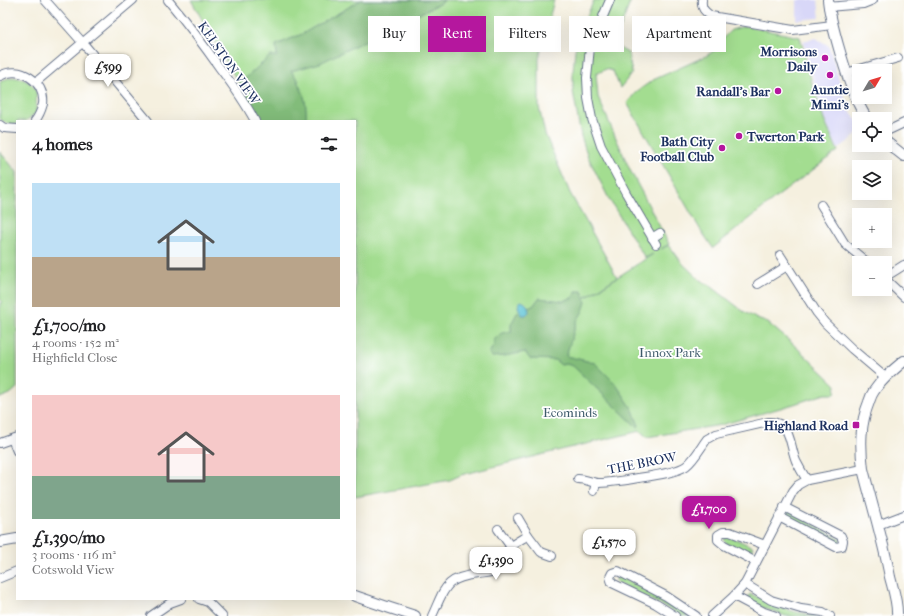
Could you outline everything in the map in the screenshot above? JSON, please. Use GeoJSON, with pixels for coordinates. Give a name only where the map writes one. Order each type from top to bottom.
{"type":"FeatureCollection","features":[{"type":"Feature","properties":{"kind":"street"},"geometry":{"type":"LineString","coordinates":[[45,0],[147,120]]}},
{"type":"Feature","properties":{"kind":"street"},"geometry":{"type":"LineString","coordinates":[[36,82],[133,0]]}},
{"type":"Feature","properties":{"kind":"street","name":"KELSTON VIEW"},"geometry":{"type":"LineString","coordinates":[[168,0],[200,40],[245,102],[254,120]]}},
{"type":"Feature","properties":{"kind":"street"},"geometry":{"type":"LineString","coordinates":[[610,0],[590,47],[587,78],[588,98],[592,119],[601,146],[654,241],[660,233]]}},
{"type":"Feature","properties":{"kind":"street"},"geometry":{"type":"LineString","coordinates":[[702,0],[702,5],[705,12],[711,16],[793,30],[832,25]]}},
{"type":"Feature","properties":{"kind":"street"},"geometry":{"type":"LineString","coordinates":[[863,112],[846,73],[832,25],[828,4],[863,4],[873,0]]}},
{"type":"Feature","properties":{"kind":"street"},"geometry":{"type":"LineString","coordinates":[[846,73],[898,58]]}},
{"type":"Feature","properties":{"kind":"street"},"geometry":{"type":"LineString","coordinates":[[0,76],[13,72],[23,73],[28,75],[36,82],[42,93],[43,103],[40,114],[36,120]]}},
{"type":"Feature","properties":{"kind":"street"},"geometry":{"type":"LineString","coordinates":[[892,129],[904,123]]}},
{"type":"Feature","properties":{"kind":"street"},"geometry":{"type":"LineString","coordinates":[[0,125],[4,128],[16,130]]}},
{"type":"Feature","properties":{"kind":"street"},"geometry":{"type":"LineString","coordinates":[[892,147],[904,156]]}},
{"type":"Feature","properties":{"kind":"street"},"geometry":{"type":"LineString","coordinates":[[821,205],[846,244],[860,256]]}},
{"type":"Feature","properties":{"kind":"street"},"geometry":{"type":"LineString","coordinates":[[780,255],[817,314],[852,349],[885,377]]}},
{"type":"Feature","properties":{"kind":"street"},"geometry":{"type":"LineString","coordinates":[[892,273],[904,265]]}},
{"type":"Feature","properties":{"kind":"street"},"geometry":{"type":"LineString","coordinates":[[758,284],[787,266]]}},
{"type":"Feature","properties":{"kind":"street"},"geometry":{"type":"LineString","coordinates":[[892,285],[904,297]]}},
{"type":"Feature","properties":{"kind":"street"},"geometry":{"type":"LineString","coordinates":[[897,616],[895,597],[887,561],[863,469],[861,439],[862,424],[872,393],[885,377],[904,361]]}},
{"type":"Feature","properties":{"kind":"street","name":"THE BROW"},"geometry":{"type":"LineString","coordinates":[[578,479],[586,479],[596,483],[606,483],[659,475],[679,470],[689,464],[710,436],[768,422],[774,422],[785,428],[789,435],[796,460],[807,480]]}},
{"type":"Feature","properties":{"kind":"street"},"geometry":{"type":"LineString","coordinates":[[0,443],[15,438]]}},
{"type":"Feature","properties":{"kind":"street"},"geometry":{"type":"LineString","coordinates":[[712,616],[745,584],[784,507],[798,485],[807,480],[863,469]]}},
{"type":"Feature","properties":{"kind":"street","name":"THE BROW"},"geometry":{"type":"LineString","coordinates":[[594,491],[596,483]]}},
{"type":"Feature","properties":{"kind":"street"},"geometry":{"type":"LineString","coordinates":[[779,517],[836,547],[842,546],[844,541],[841,536],[784,507]]}},
{"type":"Feature","properties":{"kind":"street"},"geometry":{"type":"LineString","coordinates":[[878,525],[904,515]]}},
{"type":"Feature","properties":{"kind":"street"},"geometry":{"type":"LineString","coordinates":[[518,518],[528,535],[542,552],[552,556]]}},
{"type":"Feature","properties":{"kind":"street"},"geometry":{"type":"LineString","coordinates":[[498,529],[511,547]]}},
{"type":"Feature","properties":{"kind":"street"},"geometry":{"type":"LineString","coordinates":[[756,562],[724,546],[718,540],[718,535],[723,532],[730,532],[765,545]]}},
{"type":"Feature","properties":{"kind":"street"},"geometry":{"type":"LineString","coordinates":[[432,616],[447,585],[464,576],[490,572],[498,569],[511,547],[528,535]]}},
{"type":"Feature","properties":{"kind":"street"},"geometry":{"type":"LineString","coordinates":[[0,542],[16,539]]}},
{"type":"Feature","properties":{"kind":"street"},"geometry":{"type":"LineString","coordinates":[[0,578],[16,571]]}},
{"type":"Feature","properties":{"kind":"street"},"geometry":{"type":"LineString","coordinates":[[675,616],[656,604],[612,583],[610,577],[612,573],[618,572],[666,596],[696,616]]}},
{"type":"Feature","properties":{"kind":"street"},"geometry":{"type":"LineString","coordinates":[[745,584],[771,600],[802,609],[823,612],[830,616]]}},
{"type":"Feature","properties":{"kind":"street"},"geometry":{"type":"LineString","coordinates":[[356,596],[415,616]]}},
{"type":"Feature","properties":{"kind":"street"},"geometry":{"type":"LineString","coordinates":[[734,596],[764,612],[776,616]]}},
{"type":"Feature","properties":{"kind":"street"},"geometry":{"type":"LineString","coordinates":[[151,616],[170,603],[178,600]]}},
{"type":"Feature","properties":{"kind":"street"},"geometry":{"type":"LineString","coordinates":[[202,600],[208,602],[222,616]]}},
{"type":"Feature","properties":{"kind":"shaded area"},"geometry":{"type":"Polygon","coordinates":[[[797,0],[818,0],[820,18],[797,20],[797,0]]]}},
{"type":"Feature","properties":{"kind":"shaded area"},"geometry":{"type":"Polygon","coordinates":[[[816,38],[829,46],[842,90],[852,114],[852,139],[838,149],[824,118],[803,41],[816,38]]]}},
{"type":"Feature","properties":{"kind":"green space"},"geometry":{"type":"Polygon","coordinates":[[[191,0],[554,0],[550,16],[494,16],[494,52],[541,52],[539,58],[539,107],[545,134],[570,193],[617,277],[572,306],[653,254],[645,258],[609,199],[588,157],[581,136],[573,91],[575,52],[624,52],[624,51],[628,53],[632,73],[620,88],[613,71],[606,69],[596,74],[598,97],[630,170],[669,244],[661,249],[669,245],[683,264],[700,280],[712,287],[743,311],[768,323],[793,344],[836,385],[835,394],[825,394],[721,425],[647,437],[640,431],[461,475],[450,480],[356,497],[356,120],[261,120],[191,0]]]}},
{"type":"Feature","properties":{"kind":"green space"},"geometry":{"type":"Polygon","coordinates":[[[361,0],[444,0],[443,2],[415,16],[368,16],[368,39],[320,63],[291,71],[299,81],[297,81],[304,95],[306,120],[261,120],[239,84],[270,56],[277,56],[276,45],[302,34],[361,0]]]}},
{"type":"Feature","properties":{"kind":"green space"},"geometry":{"type":"Polygon","coordinates":[[[594,0],[631,0],[624,19],[624,16],[587,16],[594,0]]]}},
{"type":"Feature","properties":{"kind":"green space","name":"Twerton Park"},"geometry":{"type":"Polygon","coordinates":[[[745,26],[800,37],[812,83],[824,120],[838,151],[778,196],[713,248],[700,229],[627,103],[636,92],[653,80],[712,52],[726,52],[726,35],[731,30],[745,26]]]}},
{"type":"Feature","properties":{"kind":"green space"},"geometry":{"type":"Polygon","coordinates":[[[12,77],[22,79],[29,82],[36,91],[36,113],[27,120],[16,120],[16,124],[14,124],[4,122],[0,119],[0,82],[12,77]]]}},
{"type":"Feature","properties":{"kind":"green space"},"geometry":{"type":"Polygon","coordinates":[[[0,152],[16,171],[16,389],[10,394],[0,398],[0,303],[2,302],[0,299],[0,152]]]}},
{"type":"Feature","properties":{"kind":"green space"},"geometry":{"type":"Polygon","coordinates":[[[576,291],[582,291],[586,302],[577,321],[566,356],[595,363],[614,382],[633,410],[639,426],[637,427],[573,366],[566,364],[561,365],[555,360],[530,359],[525,352],[492,357],[489,353],[494,345],[494,340],[501,333],[511,332],[511,324],[517,313],[533,306],[539,298],[563,301],[574,297],[576,291]]]}},
{"type":"Feature","properties":{"kind":"green space"},"geometry":{"type":"Polygon","coordinates":[[[788,510],[841,540],[837,546],[785,518],[788,510]]]}},
{"type":"Feature","properties":{"kind":"green space"},"geometry":{"type":"Polygon","coordinates":[[[729,536],[753,547],[750,554],[727,544],[724,541],[725,538],[729,536]]]}},
{"type":"Feature","properties":{"kind":"green space"},"geometry":{"type":"Polygon","coordinates":[[[618,576],[655,594],[690,616],[680,616],[675,612],[617,583],[616,580],[618,576]]]}},
{"type":"Feature","properties":{"kind":"green space"},"geometry":{"type":"Polygon","coordinates":[[[750,594],[783,609],[821,616],[786,616],[766,609],[750,601],[748,596],[750,594]]]}},
{"type":"Feature","properties":{"kind":"water"},"geometry":{"type":"Polygon","coordinates":[[[521,301],[528,306],[529,312],[526,315],[522,315],[518,307],[521,301]]]}},
{"type":"Feature","properties":{"kind":"place","name":"Morrisons Daily"},"geometry":{"type":"Point","coordinates":[825,58]}},
{"type":"Feature","properties":{"kind":"place","name":"Auntie Mimi's"},"geometry":{"type":"Point","coordinates":[830,75]}},
{"type":"Feature","properties":{"kind":"place","name":"Randall's Bar"},"geometry":{"type":"Point","coordinates":[778,91]}},
{"type":"Feature","properties":{"kind":"place","name":"Twerton Park"},"geometry":{"type":"Point","coordinates":[739,136]}},
{"type":"Feature","properties":{"kind":"place","name":"Bath City Football Club"},"geometry":{"type":"Point","coordinates":[722,148]}},
{"type":"Feature","properties":{"kind":"place","name":"Highland Road"},"geometry":{"type":"Point","coordinates":[856,425]}},
{"type":"Feature","properties":{"kind":"park label","name":"Innox Park"},"geometry":{"type":"Point","coordinates":[670,352]}},
{"type":"Feature","properties":{"kind":"park label","name":"Ecominds"},"geometry":{"type":"Point","coordinates":[570,412]}}]}
